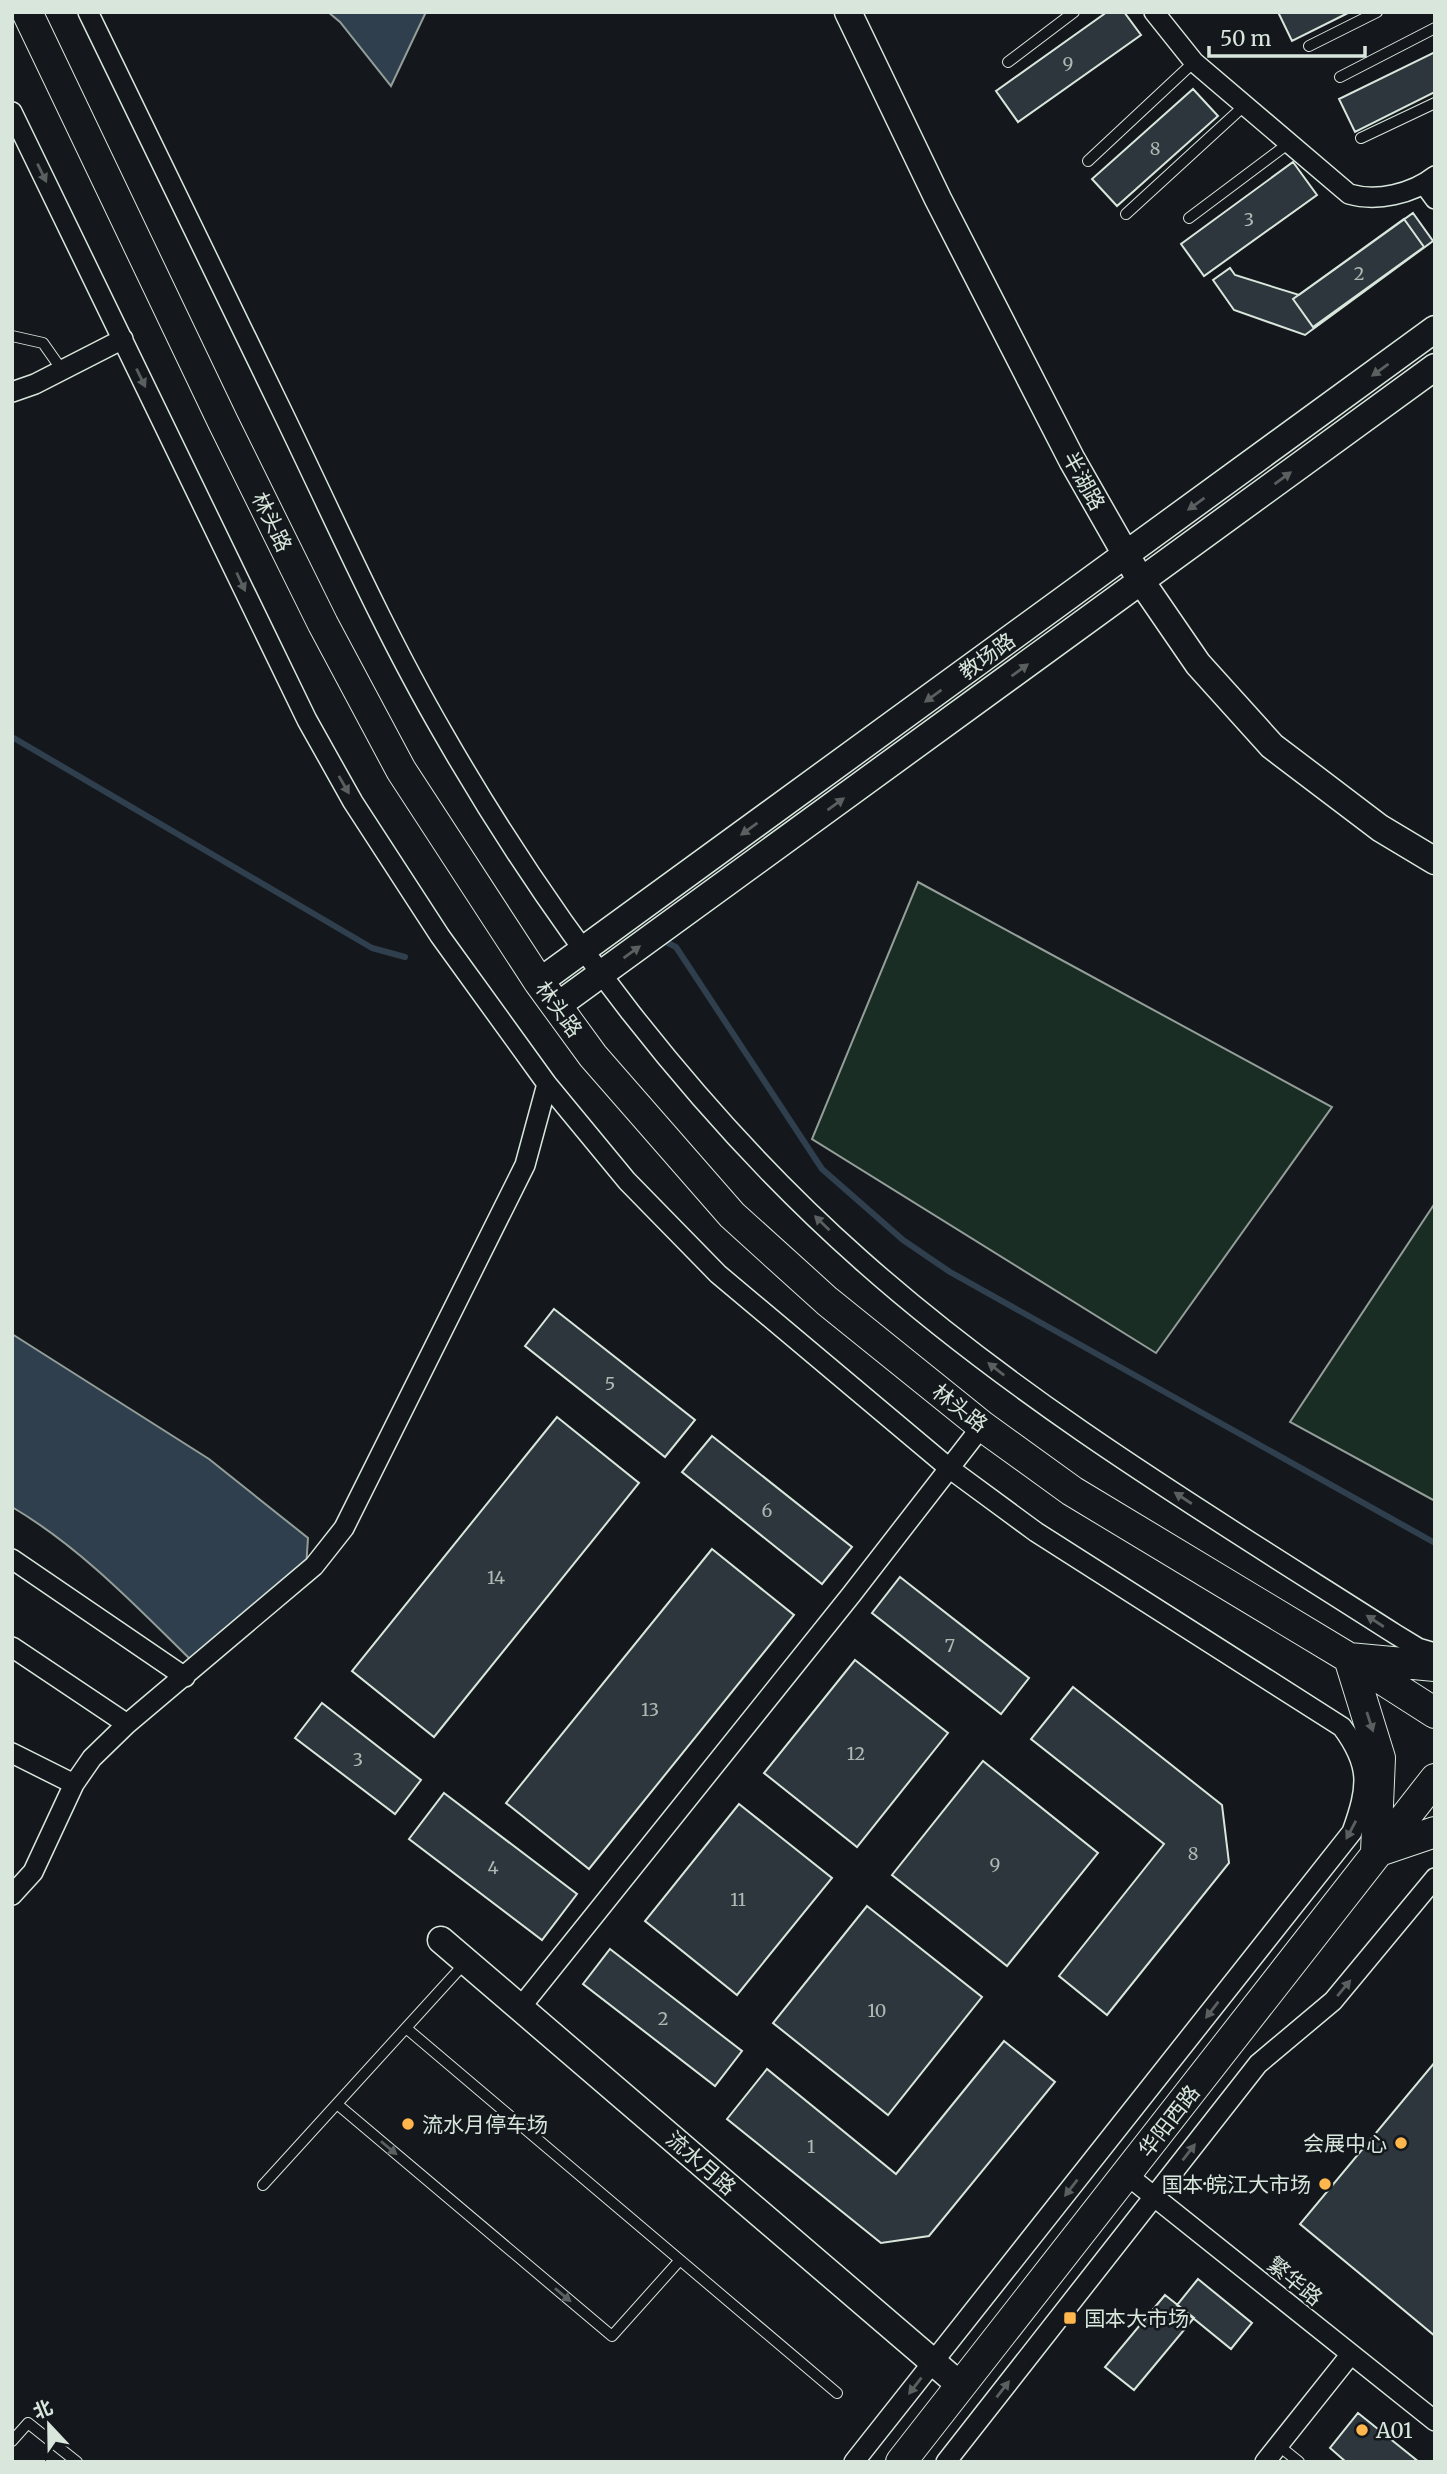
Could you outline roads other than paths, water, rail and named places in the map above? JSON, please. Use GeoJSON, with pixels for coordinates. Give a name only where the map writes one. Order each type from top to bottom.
{"type":"FeatureCollection","features":[{"type":"Feature","properties":{"kind":"main road","name":"林头路"},"geometry":{"type":"LineString","coordinates":[[27,12],[323,624],[401,770],[539,982],[593,1056],[732,1215],[827,1301],[982,1426],[1072,1491],[1435,1713]]}},
{"type":"Feature","properties":{"kind":"main road","name":"半湖路"},"geometry":{"type":"LineString","coordinates":[[848,12],[970,261],[1072,460],[1141,581],[1198,664],[1272,746],[1380,828],[1435,861]]}},
{"type":"Feature","properties":{"kind":"main road","name":"教场路"},"geometry":{"type":"LineString","coordinates":[[539,982],[1435,330]]}},
{"type":"Feature","properties":{"kind":"main road","name":"教场路"},"geometry":{"type":"LineString","coordinates":[[557,1006],[1435,368]]}},
{"type":"Feature","properties":{"kind":"main road"},"geometry":{"type":"LineString","coordinates":[[1435,1666],[1349,1658],[1380,1758],[1376,1852],[1435,1832]]}},
{"type":"Feature","properties":{"kind":"main road","name":"华阳西路"},"geometry":{"type":"LineString","coordinates":[[901,2462],[1435,1779]]}},
{"type":"Feature","properties":{"kind":"main road","name":"流水月路"},"geometry":{"type":"LineString","coordinates":[[441,1940],[961,2386]]}},
{"type":"Feature","properties":{"kind":"street"},"geometry":{"type":"LineString","coordinates":[[88,12],[365,583],[439,727],[519,855],[636,1019],[704,1101],[795,1198],[912,1303],[1032,1396],[1104,1447],[1395,1634],[1419,1648],[1435,1653]]}},
{"type":"Feature","properties":{"kind":"street"},"geometry":{"type":"LineString","coordinates":[[1154,12],[1194,62],[1349,194],[1366,199],[1431,186]]}},
{"type":"Feature","properties":{"kind":"street"},"geometry":{"type":"LineString","coordinates":[[12,112],[307,720],[353,802],[440,936],[547,1084],[627,1181],[718,1274],[949,1468],[1036,1532],[1342,1727],[1364,1765],[1365,1787],[1352,1832],[854,2462]]}},
{"type":"Feature","properties":{"kind":"street"},"geometry":{"type":"LineString","coordinates":[[12,392],[122,339]]}},
{"type":"Feature","properties":{"kind":"street"},"geometry":{"type":"LineString","coordinates":[[12,1895],[33,1872],[74,1784],[92,1758],[127,1724],[314,1566],[345,1528],[525,1165],[547,1084]]}},
{"type":"Feature","properties":{"kind":"street"},"geometry":{"type":"LineString","coordinates":[[520,2008],[852,1595],[982,1426]]}},
{"type":"Feature","properties":{"kind":"street"},"geometry":{"type":"LineString","coordinates":[[13,1557],[185,1677]]}},
{"type":"Feature","properties":{"kind":"street"},"geometry":{"type":"LineString","coordinates":[[12,1647],[127,1724]]}},
{"type":"Feature","properties":{"kind":"street"},"geometry":{"type":"LineString","coordinates":[[12,1753],[74,1784]]}},
{"type":"Feature","properties":{"kind":"street"},"geometry":{"type":"LineString","coordinates":[[946,2462],[1258,2064],[1334,2001],[1435,1878]]}},
{"type":"Feature","properties":{"kind":"street","name":"繁华路"},"geometry":{"type":"LineString","coordinates":[[1127,2175],[1435,2421]]}},
{"type":"Feature","properties":{"kind":"street"},"geometry":{"type":"LineString","coordinates":[[1265,2462],[1351,2354]]}},
{"type":"Feature","properties":{"kind":"lane"},"geometry":{"type":"LineString","coordinates":[[1008,62],[1074,12]]}},
{"type":"Feature","properties":{"kind":"lane"},"geometry":{"type":"LineString","coordinates":[[1309,46],[1377,12]]}},
{"type":"Feature","properties":{"kind":"lane"},"geometry":{"type":"LineString","coordinates":[[1340,77],[1435,28]]}},
{"type":"Feature","properties":{"kind":"lane"},"geometry":{"type":"LineString","coordinates":[[1088,161],[1194,62]]}},
{"type":"Feature","properties":{"kind":"lane"},"geometry":{"type":"LineString","coordinates":[[1361,138],[1435,103]]}},
{"type":"Feature","properties":{"kind":"lane"},"geometry":{"type":"LineString","coordinates":[[1126,214],[1245,105]]}},
{"type":"Feature","properties":{"kind":"lane"},"geometry":{"type":"LineString","coordinates":[[1189,218],[1289,143]]}},
{"type":"Feature","properties":{"kind":"lane"},"geometry":{"type":"LineString","coordinates":[[12,337],[43,343],[62,370]]}},
{"type":"Feature","properties":{"kind":"lane"},"geometry":{"type":"LineString","coordinates":[[263,2185],[466,1962]]}},
{"type":"Feature","properties":{"kind":"lane"},"geometry":{"type":"LineString","coordinates":[[406,2028],[837,2393]]}},
{"type":"Feature","properties":{"kind":"lane"},"geometry":{"type":"LineString","coordinates":[[337,2104],[612,2336],[680,2260]]}},
{"type":"Feature","properties":{"kind":"lane"},"geometry":{"type":"LineString","coordinates":[[12,2441],[28,2423],[77,2462]]}},
{"type":"Feature","properties":{"kind":"lane"},"geometry":{"type":"LineString","coordinates":[[1279,2445],[1299,2462]]}},
{"type":"Feature","properties":{"kind":"water"},"geometry":{"type":"Polygon","coordinates":[[[328,12],[426,12],[391,86],[340,22],[328,12]]]}},
{"type":"Feature","properties":{"kind":"water"},"geometry":{"type":"Polygon","coordinates":[[[12,1334],[209,1459],[308,1538],[306,1568],[191,1660],[84,1559],[12,1507],[12,1334]]]}},
{"type":"Feature","properties":{"kind":"waterway"},"geometry":{"type":"LineString","coordinates":[[12,737],[372,948],[405,957]]}},
{"type":"Feature","properties":{"kind":"waterway"},"geometry":{"type":"LineString","coordinates":[[666,942],[676,947],[822,1169],[903,1240],[950,1272],[1435,1543]]}},
{"type":"Feature","properties":{"kind":"place","name":"流水月停车场"},"geometry":{"type":"Point","coordinates":[408,2124]}},
{"type":"Feature","properties":{"kind":"place","name":"会展中心"},"geometry":{"type":"Point","coordinates":[1401,2143]}},
{"type":"Feature","properties":{"kind":"place","name":"国本·皖江大市场"},"geometry":{"type":"Point","coordinates":[1325,2184]}},
{"type":"Feature","properties":{"kind":"place","name":"国本大市场"},"geometry":{"type":"Point","coordinates":[1070,2318]}},
{"type":"Feature","properties":{"kind":"place","name":"A01"},"geometry":{"type":"Point","coordinates":[1362,2430]}}]}
